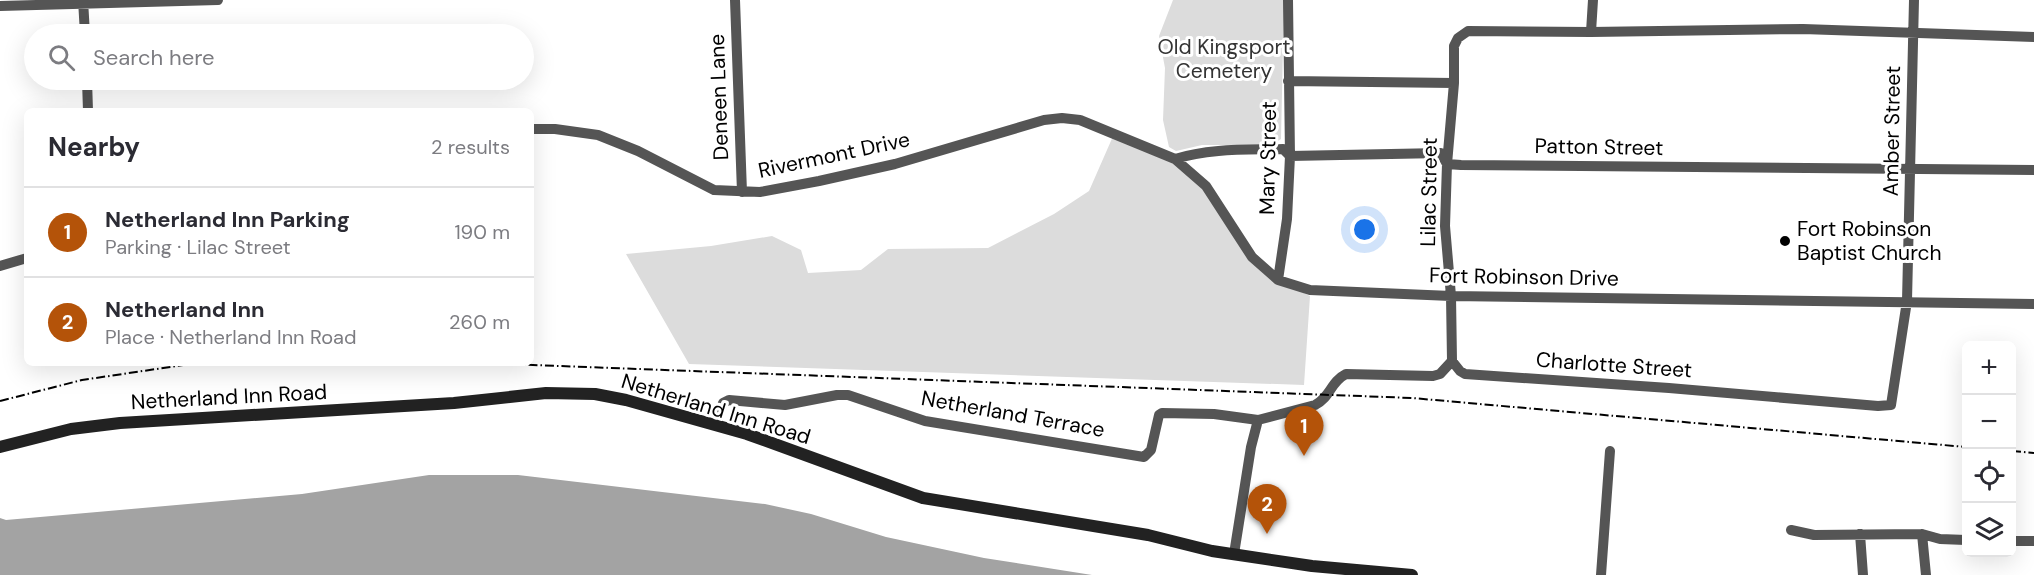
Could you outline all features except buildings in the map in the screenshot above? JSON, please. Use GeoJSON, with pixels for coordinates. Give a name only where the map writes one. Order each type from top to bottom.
{"type":"FeatureCollection","features":[{"type":"Feature","properties":{"kind":"main road","name":"Netherland Inn Road"},"geometry":{"type":"LineString","coordinates":[[0,447],[52,433],[97,425],[454,403],[546,393],[595,394],[626,400],[782,445],[923,498],[1137,533],[1212,551],[1312,566],[1412,575]]}},
{"type":"Feature","properties":{"kind":"street"},"geometry":{"type":"LineString","coordinates":[[0,6],[218,0]]}},
{"type":"Feature","properties":{"kind":"street","name":"Deneen Lane"},"geometry":{"type":"LineString","coordinates":[[735,0],[742,192]]}},
{"type":"Feature","properties":{"kind":"street","name":"Mary Street"},"geometry":{"type":"LineString","coordinates":[[1278,280],[1287,219],[1290,156],[1288,0]]}},
{"type":"Feature","properties":{"kind":"street"},"geometry":{"type":"LineString","coordinates":[[1593,0],[1591,32],[1803,29],[2034,37]]}},
{"type":"Feature","properties":{"kind":"street","name":"Amber Street"},"geometry":{"type":"LineString","coordinates":[[1891,405],[1907,301],[1914,0]]}},
{"type":"Feature","properties":{"kind":"street"},"geometry":{"type":"LineString","coordinates":[[83,2],[84,24]]}},
{"type":"Feature","properties":{"kind":"street","name":"Lilac Street"},"geometry":{"type":"LineString","coordinates":[[1452,361],[1451,297],[1445,226],[1447,164],[1454,83],[1454,46],[1458,38],[1468,31],[1591,32]]}},
{"type":"Feature","properties":{"kind":"street"},"geometry":{"type":"LineString","coordinates":[[1288,81],[1454,83]]}},
{"type":"Feature","properties":{"kind":"street"},"geometry":{"type":"LineString","coordinates":[[87,90],[88,108]]}},
{"type":"Feature","properties":{"kind":"street","name":"Rivermont Drive"},"geometry":{"type":"LineString","coordinates":[[534,129],[555,129],[598,135],[638,151],[714,190],[742,192],[778,189],[895,164],[1044,120],[1062,118],[1080,120]]}},
{"type":"Feature","properties":{"kind":"street","name":"Fort Robinson Drive"},"geometry":{"type":"LineString","coordinates":[[1080,120],[1175,159],[1206,186],[1252,257],[1278,280],[1310,290],[1451,297],[2034,304]]}},
{"type":"Feature","properties":{"kind":"street","name":"Patton Street"},"geometry":{"type":"LineString","coordinates":[[1175,159],[1193,153],[1215,150],[1283,149],[1290,156],[1441,153],[1447,164],[2034,170]]}},
{"type":"Feature","properties":{"kind":"street"},"geometry":{"type":"LineString","coordinates":[[0,266],[24,259]]}},
{"type":"Feature","properties":{"kind":"street"},"geometry":{"type":"LineString","coordinates":[[1234,554],[1251,447],[1258,420],[1315,405],[1327,395],[1338,378],[1346,374],[1433,376],[1440,374],[1452,361]]}},
{"type":"Feature","properties":{"kind":"street","name":"Charlotte Street"},"geometry":{"type":"LineString","coordinates":[[1452,361],[1465,374],[1669,388],[1878,406],[1891,405]]}},
{"type":"Feature","properties":{"kind":"street","name":"Netherland Terrace"},"geometry":{"type":"LineString","coordinates":[[716,425],[723,404],[729,400],[785,405],[848,395],[925,421],[1144,456],[1149,453],[1159,416],[1162,413],[1214,414],[1258,420]]}},
{"type":"Feature","properties":{"kind":"street"},"geometry":{"type":"LineString","coordinates":[[1601,575],[1610,451]]}},
{"type":"Feature","properties":{"kind":"street"},"geometry":{"type":"LineString","coordinates":[[1791,531],[1814,536],[1922,534],[1940,539],[1962,540]]}},
{"type":"Feature","properties":{"kind":"street"},"geometry":{"type":"LineString","coordinates":[[1860,534],[1863,575]]}},
{"type":"Feature","properties":{"kind":"street"},"geometry":{"type":"LineString","coordinates":[[1922,534],[1926,575]]}},
{"type":"Feature","properties":{"kind":"street"},"geometry":{"type":"LineString","coordinates":[[2016,541],[2034,541]]}},
{"type":"Feature","properties":{"kind":"green space","name":"Old Kingsport Cemetery"},"geometry":{"type":"Polygon","coordinates":[[[1173,0],[1284,0],[1281,139],[1272,145],[1202,145],[1176,151],[1169,147],[1163,120],[1165,68],[1159,36],[1173,0]]]}},
{"type":"Feature","properties":{"kind":"green space"},"geometry":{"type":"Polygon","coordinates":[[[1114,134],[1191,172],[1228,221],[1278,280],[1310,296],[1304,385],[689,364],[626,254],[711,246],[772,236],[801,250],[808,273],[861,270],[888,249],[988,248],[1054,214],[1089,191],[1114,134]]]}},
{"type":"Feature","properties":{"kind":"shaded area"},"geometry":{"type":"Polygon","coordinates":[[[429,475],[518,475],[765,504],[811,514],[886,537],[984,558],[1092,575],[0,575],[0,518],[6,520],[302,494],[429,475]]]}},
{"type":"Feature","properties":{"kind":"railway"},"geometry":{"type":"LineString","coordinates":[[534,365],[1412,398],[1962,447]]}},
{"type":"Feature","properties":{"kind":"railway"},"geometry":{"type":"LineString","coordinates":[[0,401],[82,380],[177,366]]}},
{"type":"Feature","properties":{"kind":"railway"},"geometry":{"type":"LineString","coordinates":[[2016,451],[2034,453]]}},
{"type":"Feature","properties":{"kind":"place","name":"Fort Robinson Baptist Church"},"geometry":{"type":"Point","coordinates":[1785,241]}},
{"type":"Feature","properties":{"kind":"place","name":"Netherland Inn Parking"},"geometry":{"type":"Point","coordinates":[1304,456]}},
{"type":"Feature","properties":{"kind":"place","name":"Netherland Inn"},"geometry":{"type":"Point","coordinates":[1267,534]}}]}
